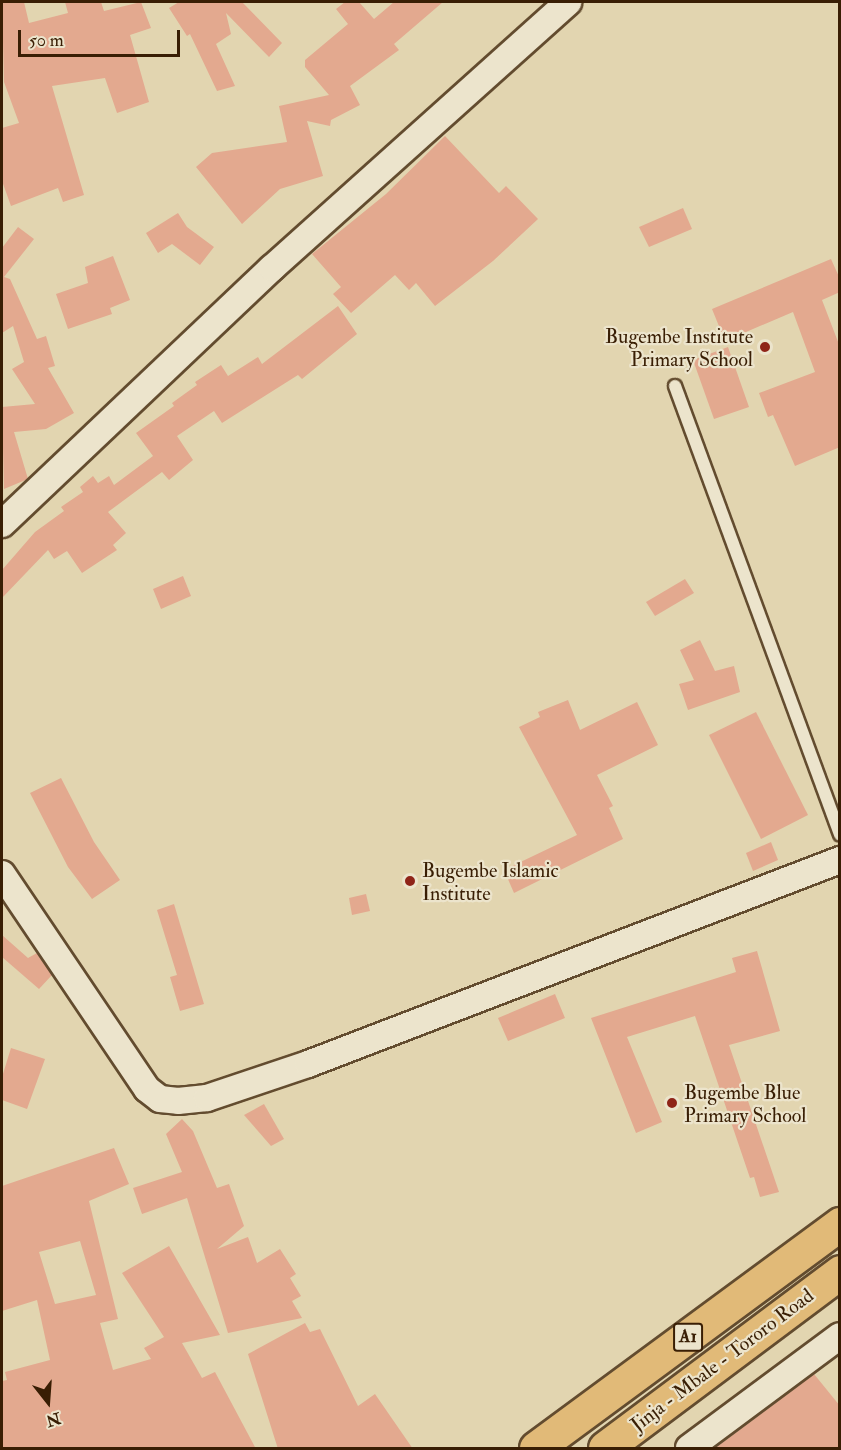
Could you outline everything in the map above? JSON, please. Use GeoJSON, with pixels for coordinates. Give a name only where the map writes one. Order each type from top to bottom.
{"type":"FeatureCollection","features":[{"type":"Feature","properties":{"kind":"highway","name":"Jinja - Mbale - Tororo Road"},"geometry":{"type":"LineString","coordinates":[[536,1449],[840,1224]]}},
{"type":"Feature","properties":{"kind":"highway","name":"Jinja - Mbale - Tororo Road"},"geometry":{"type":"LineString","coordinates":[[605,1449],[840,1272]]}},
{"type":"Feature","properties":{"kind":"street"},"geometry":{"type":"LineString","coordinates":[[2,524],[298,244],[568,2]]}},
{"type":"Feature","properties":{"kind":"street"},"geometry":{"type":"LineString","coordinates":[[2,873],[147,1089],[160,1099],[178,1101],[207,1098],[308,1064],[840,860]]}},
{"type":"Feature","properties":{"kind":"street"},"geometry":{"type":"LineString","coordinates":[[688,1449],[840,1336]]}},
{"type":"Feature","properties":{"kind":"lane"},"geometry":{"type":"LineString","coordinates":[[675,386],[840,835]]}},
{"type":"Feature","properties":{"kind":"building"},"geometry":{"type":"Polygon","coordinates":[[[2,2],[24,2],[29,23],[68,13],[65,2],[101,2],[104,11],[141,2],[151,28],[130,35],[149,102],[117,113],[105,78],[52,86],[84,195],[63,202],[58,188],[11,206],[2,181],[2,128],[19,123],[4,82],[2,2]]]}},
{"type":"Feature","properties":{"kind":"building"},"geometry":{"type":"Polygon","coordinates":[[[179,2],[242,2],[282,43],[269,57],[226,13],[231,34],[216,44],[235,86],[217,91],[190,34],[187,36],[169,8],[179,2]]]}},
{"type":"Feature","properties":{"kind":"building"},"geometry":{"type":"Polygon","coordinates":[[[345,2],[359,2],[374,19],[394,2],[443,2],[394,44],[399,50],[350,86],[360,105],[331,120],[330,126],[307,121],[323,176],[280,189],[242,224],[196,167],[212,153],[287,142],[279,106],[329,95],[305,67],[305,60],[348,24],[336,9],[345,2]]]}},
{"type":"Feature","properties":{"kind":"building"},"geometry":{"type":"Polygon","coordinates":[[[445,136],[499,193],[506,186],[538,219],[493,261],[435,306],[416,283],[409,290],[395,275],[351,313],[333,294],[341,287],[312,254],[386,194],[445,136]]]}},
{"type":"Feature","properties":{"kind":"building"},"geometry":{"type":"Polygon","coordinates":[[[683,208],[692,229],[649,247],[639,227],[683,208]]]}},
{"type":"Feature","properties":{"kind":"building"},"geometry":{"type":"Polygon","coordinates":[[[178,213],[187,227],[214,247],[200,265],[172,244],[158,253],[146,233],[178,213]]]}},
{"type":"Feature","properties":{"kind":"building"},"geometry":{"type":"Polygon","coordinates":[[[18,227],[34,239],[4,277],[10,279],[37,339],[46,336],[55,366],[48,368],[74,413],[46,429],[14,432],[28,479],[4,489],[2,407],[35,404],[12,369],[24,362],[13,326],[2,333],[2,248],[18,227]]]}},
{"type":"Feature","properties":{"kind":"building"},"geometry":{"type":"Polygon","coordinates":[[[113,256],[130,300],[110,308],[112,314],[68,329],[56,294],[88,283],[85,267],[113,256]]]}},
{"type":"Feature","properties":{"kind":"building"},"geometry":{"type":"Polygon","coordinates":[[[831,259],[840,279],[840,292],[822,300],[840,347],[840,447],[795,466],[773,415],[768,417],[759,393],[815,372],[793,312],[725,341],[712,309],[831,259]]]}},
{"type":"Feature","properties":{"kind":"building"},"geometry":{"type":"Polygon","coordinates":[[[338,306],[357,334],[302,379],[298,375],[222,423],[214,411],[177,436],[193,460],[169,480],[162,472],[108,512],[126,533],[113,545],[117,550],[82,573],[67,551],[54,559],[48,550],[2,598],[2,570],[35,532],[64,511],[61,507],[83,492],[80,487],[93,476],[98,483],[109,476],[114,485],[153,456],[136,433],[174,406],[172,403],[197,385],[195,382],[221,365],[228,376],[258,357],[262,364],[338,306]]]}},
{"type":"Feature","properties":{"kind":"building"},"geometry":{"type":"Polygon","coordinates":[[[728,347],[749,407],[714,419],[693,360],[728,347]]]}},
{"type":"Feature","properties":{"kind":"building"},"geometry":{"type":"Polygon","coordinates":[[[183,576],[191,596],[161,609],[153,589],[183,576]]]}},
{"type":"Feature","properties":{"kind":"building"},"geometry":{"type":"Polygon","coordinates":[[[685,579],[694,593],[655,616],[646,602],[685,579]]]}},
{"type":"Feature","properties":{"kind":"building"},"geometry":{"type":"Polygon","coordinates":[[[700,640],[715,671],[734,666],[740,692],[688,710],[679,684],[694,680],[680,650],[700,640]]]}},
{"type":"Feature","properties":{"kind":"building"},"geometry":{"type":"Polygon","coordinates":[[[568,700],[580,730],[637,702],[658,745],[597,775],[613,806],[609,808],[623,839],[514,893],[504,870],[577,835],[519,727],[540,717],[538,712],[568,700]]]}},
{"type":"Feature","properties":{"kind":"building"},"geometry":{"type":"Polygon","coordinates":[[[756,712],[808,815],[761,839],[709,735],[756,712]]]}},
{"type":"Feature","properties":{"kind":"building"},"geometry":{"type":"Polygon","coordinates":[[[61,778],[94,842],[120,880],[92,899],[68,867],[30,793],[61,778]]]}},
{"type":"Feature","properties":{"kind":"building"},"geometry":{"type":"Polygon","coordinates":[[[771,842],[778,860],[753,871],[746,853],[771,842]]]}},
{"type":"Feature","properties":{"kind":"building"},"geometry":{"type":"Polygon","coordinates":[[[366,894],[370,911],[352,915],[349,898],[366,894]]]}},
{"type":"Feature","properties":{"kind":"building"},"geometry":{"type":"Polygon","coordinates":[[[174,904],[204,1004],[180,1011],[170,977],[177,975],[157,910],[174,904]]]}},
{"type":"Feature","properties":{"kind":"building"},"geometry":{"type":"Polygon","coordinates":[[[2,935],[28,958],[37,953],[52,975],[39,989],[2,957],[2,935]]]}},
{"type":"Feature","properties":{"kind":"building"},"geometry":{"type":"Polygon","coordinates":[[[757,951],[780,1031],[729,1045],[779,1192],[760,1197],[754,1177],[750,1178],[695,1016],[627,1037],[662,1122],[636,1133],[591,1018],[736,972],[732,958],[757,951]]]}},
{"type":"Feature","properties":{"kind":"building"},"geometry":{"type":"Polygon","coordinates":[[[555,994],[565,1018],[508,1041],[498,1018],[555,994]]]}},
{"type":"Feature","properties":{"kind":"building"},"geometry":{"type":"Polygon","coordinates":[[[11,1048],[45,1059],[27,1109],[2,1100],[2,1077],[11,1048]]]}},
{"type":"Feature","properties":{"kind":"building"},"geometry":{"type":"Polygon","coordinates":[[[264,1104],[284,1139],[271,1146],[244,1115],[264,1104]]]}},
{"type":"Feature","properties":{"kind":"building"},"geometry":{"type":"Polygon","coordinates":[[[182,1119],[193,1131],[217,1188],[229,1184],[244,1226],[217,1249],[248,1237],[257,1263],[280,1249],[296,1274],[290,1278],[301,1296],[292,1301],[302,1318],[228,1333],[187,1198],[142,1214],[133,1188],[182,1172],[166,1134],[182,1119]]]}},
{"type":"Feature","properties":{"kind":"building"},"geometry":{"type":"Polygon","coordinates":[[[114,1148],[129,1184],[89,1201],[118,1319],[100,1323],[113,1370],[151,1359],[144,1348],[164,1337],[122,1273],[169,1246],[220,1335],[182,1343],[202,1378],[215,1372],[256,1449],[2,1449],[2,1381],[7,1380],[5,1372],[50,1360],[37,1300],[2,1311],[2,1186],[114,1148]],[[80,1241],[39,1252],[55,1304],[96,1295],[80,1241]]]}},
{"type":"Feature","properties":{"kind":"building"},"geometry":{"type":"Polygon","coordinates":[[[305,1323],[310,1332],[320,1329],[358,1406],[375,1394],[413,1449],[278,1449],[248,1354],[305,1323]]]}},
{"type":"Feature","properties":{"kind":"building"},"geometry":{"type":"Polygon","coordinates":[[[814,1374],[840,1406],[840,1449],[714,1449],[814,1374]]]}},
{"type":"Feature","properties":{"kind":"place","name":"Bugembe Institute Primary School"},"geometry":{"type":"Point","coordinates":[765,347]}},
{"type":"Feature","properties":{"kind":"place","name":"Bugembe Islamic Institute"},"geometry":{"type":"Point","coordinates":[410,881]}},
{"type":"Feature","properties":{"kind":"place","name":"Bugembe Blue Primary School"},"geometry":{"type":"Point","coordinates":[672,1103]}}]}
